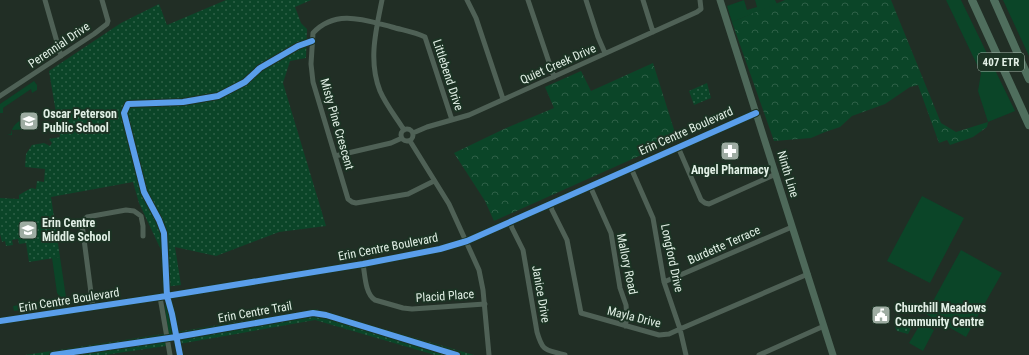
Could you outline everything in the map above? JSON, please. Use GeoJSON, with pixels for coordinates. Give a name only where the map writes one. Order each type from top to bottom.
{"type":"FeatureCollection","features":[{"type":"Feature","properties":{"kind":"highway","name":"407 ETR"},"geometry":{"type":"LineString","coordinates":[[972,0],[1029,125]]}},
{"type":"Feature","properties":{"kind":"highway","name":"407 ETR"},"geometry":{"type":"LineString","coordinates":[[994,0],[1029,79]]}},
{"type":"Feature","properties":{"kind":"main road","name":"Ninth Line"},"geometry":{"type":"LineString","coordinates":[[720,0],[833,355]]}},
{"type":"Feature","properties":{"kind":"street"},"geometry":{"type":"LineString","coordinates":[[45,0],[60,56]]}},
{"type":"Feature","properties":{"kind":"street","name":"Perennial Drive"},"geometry":{"type":"LineString","coordinates":[[0,96],[107,24],[108,21],[102,0]]}},
{"type":"Feature","properties":{"kind":"street"},"geometry":{"type":"LineString","coordinates":[[382,0],[374,52],[376,77],[386,103],[404,130]]}},
{"type":"Feature","properties":{"kind":"street"},"geometry":{"type":"LineString","coordinates":[[467,0],[476,18],[504,99]]}},
{"type":"Feature","properties":{"kind":"street"},"geometry":{"type":"LineString","coordinates":[[528,0],[554,77]]}},
{"type":"Feature","properties":{"kind":"street"},"geometry":{"type":"LineString","coordinates":[[586,0],[598,37],[606,53]]}},
{"type":"Feature","properties":{"kind":"street"},"geometry":{"type":"LineString","coordinates":[[643,0],[653,32]]}},
{"type":"Feature","properties":{"kind":"street","name":"Quiet Creek Drive"},"geometry":{"type":"LineString","coordinates":[[413,133],[426,127],[469,115],[697,12],[701,9],[700,0]]}},
{"type":"Feature","properties":{"kind":"street","name":"Misty Pine Crescent"},"geometry":{"type":"LineString","coordinates":[[378,24],[358,18],[344,18],[335,20],[318,28],[313,33],[311,64],[312,73],[348,199],[356,203],[408,194],[434,181]]}},
{"type":"Feature","properties":{"kind":"street","name":"Littlebend Drive"},"geometry":{"type":"LineString","coordinates":[[378,24],[425,37],[452,120]]}},
{"type":"Feature","properties":{"kind":"street","name":"Erin Centre Boulevard"},"geometry":{"type":"LineString","coordinates":[[0,321],[93,308],[363,264],[440,249],[467,241],[756,113]]}},
{"type":"Feature","properties":{"kind":"street"},"geometry":{"type":"LineString","coordinates":[[404,130],[409,130],[413,133],[413,137],[410,141]]}},
{"type":"Feature","properties":{"kind":"street"},"geometry":{"type":"LineString","coordinates":[[401,139],[404,130]]}},
{"type":"Feature","properties":{"kind":"street"},"geometry":{"type":"LineString","coordinates":[[335,156],[391,143],[401,139],[404,141],[410,141]]}},
{"type":"Feature","properties":{"kind":"street"},"geometry":{"type":"LineString","coordinates":[[410,141],[450,204],[479,270],[489,355]]}},
{"type":"Feature","properties":{"kind":"street"},"geometry":{"type":"LineString","coordinates":[[678,147],[701,200],[705,203],[709,204],[776,174]]}},
{"type":"Feature","properties":{"kind":"street","name":"Longford Drive"},"geometry":{"type":"LineString","coordinates":[[631,168],[653,218],[664,282],[680,329],[686,355]]}},
{"type":"Feature","properties":{"kind":"street","name":"Mallory Road"},"geometry":{"type":"LineString","coordinates":[[590,186],[611,233],[620,288],[626,305],[628,318],[625,326]]}},
{"type":"Feature","properties":{"kind":"street","name":"Mayla Drive"},"geometry":{"type":"LineString","coordinates":[[550,204],[567,240],[581,313],[625,326],[659,335],[669,334],[808,274]]}},
{"type":"Feature","properties":{"kind":"street"},"geometry":{"type":"LineString","coordinates":[[93,308],[82,224],[84,220],[87,217],[126,210],[134,211],[141,216],[144,226],[143,236]]}},
{"type":"Feature","properties":{"kind":"street","name":"Janice Drive"},"geometry":{"type":"LineString","coordinates":[[510,222],[523,250],[537,332],[541,345],[545,349],[565,355]]}},
{"type":"Feature","properties":{"kind":"street","name":"Burdette Terrace"},"geometry":{"type":"LineString","coordinates":[[664,282],[792,226]]}},
{"type":"Feature","properties":{"kind":"street","name":"Placid Place"},"geometry":{"type":"LineString","coordinates":[[363,264],[369,293],[375,300],[412,309],[484,304]]}},
{"type":"Feature","properties":{"kind":"street"},"geometry":{"type":"LineString","coordinates":[[160,297],[170,355]]}},
{"type":"Feature","properties":{"kind":"street"},"geometry":{"type":"LineString","coordinates":[[759,355],[824,326]]}},
{"type":"Feature","properties":{"kind":"green space"},"geometry":{"type":"Polygon","coordinates":[[[226,0],[311,0],[295,7],[301,23],[307,29],[306,58],[290,61],[283,83],[326,226],[279,232],[216,256],[175,247],[181,285],[163,287],[161,250],[139,203],[133,182],[51,197],[60,257],[29,262],[26,243],[19,244],[18,239],[12,240],[13,245],[6,246],[5,241],[2,242],[0,234],[0,198],[19,199],[19,195],[31,188],[36,189],[37,181],[44,182],[45,169],[25,167],[26,154],[32,145],[44,143],[50,146],[52,143],[49,139],[60,137],[49,71],[121,23],[159,4],[167,25],[226,0]]]}},
{"type":"Feature","properties":{"kind":"green space"},"geometry":{"type":"Polygon","coordinates":[[[744,0],[747,10],[757,7],[755,0],[775,0],[777,4],[732,22],[727,6],[744,0]]]}},
{"type":"Feature","properties":{"kind":"green space"},"geometry":{"type":"Polygon","coordinates":[[[785,0],[891,0],[941,123],[956,132],[988,122],[987,127],[973,137],[950,145],[947,140],[939,143],[918,85],[910,87],[885,104],[852,116],[840,127],[811,138],[774,141],[732,22],[785,0]]]}},
{"type":"Feature","properties":{"kind":"green space"},"geometry":{"type":"Polygon","coordinates":[[[946,0],[961,0],[1015,111],[988,122],[978,91],[981,73],[946,0]]]}},
{"type":"Feature","properties":{"kind":"green space"},"geometry":{"type":"Polygon","coordinates":[[[1003,0],[1029,0],[1029,56],[1003,0]]]}},
{"type":"Feature","properties":{"kind":"green space"},"geometry":{"type":"Polygon","coordinates":[[[653,63],[677,139],[494,221],[485,201],[454,153],[504,129],[554,108],[545,87],[581,71],[591,91],[653,63]]]}},
{"type":"Feature","properties":{"kind":"green space"},"geometry":{"type":"Polygon","coordinates":[[[34,81],[37,85],[37,90],[32,93],[31,89],[3,108],[3,113],[0,113],[0,104],[34,81]]]}},
{"type":"Feature","properties":{"kind":"green space"},"geometry":{"type":"Polygon","coordinates":[[[707,83],[711,98],[694,105],[689,91],[707,83]]]}},
{"type":"Feature","properties":{"kind":"green space"},"geometry":{"type":"Polygon","coordinates":[[[25,117],[30,119],[31,129],[12,130],[14,126],[25,117]]]}},
{"type":"Feature","properties":{"kind":"green space"},"geometry":{"type":"Polygon","coordinates":[[[922,196],[964,218],[930,283],[887,261],[922,196]]]}},
{"type":"Feature","properties":{"kind":"green space"},"geometry":{"type":"Polygon","coordinates":[[[961,250],[1002,273],[966,337],[926,314],[961,250]]]}},
{"type":"Feature","properties":{"kind":"green space"},"geometry":{"type":"Polygon","coordinates":[[[60,257],[67,304],[65,304],[57,293],[52,258],[60,257]]]}},
{"type":"Feature","properties":{"kind":"green space"},"geometry":{"type":"Polygon","coordinates":[[[49,301],[51,306],[14,311],[13,306],[49,301]]]}},
{"type":"Feature","properties":{"kind":"green space"},"geometry":{"type":"Polygon","coordinates":[[[165,304],[168,304],[172,315],[175,335],[169,336],[165,304]]]}},
{"type":"Feature","properties":{"kind":"green space"},"geometry":{"type":"Polygon","coordinates":[[[315,309],[474,355],[435,355],[315,320],[179,344],[177,332],[315,309]]]}},
{"type":"Feature","properties":{"kind":"green space"},"geometry":{"type":"Polygon","coordinates":[[[899,320],[911,320],[914,323],[908,334],[897,331],[895,327],[899,320]]]}},
{"type":"Feature","properties":{"kind":"green space"},"geometry":{"type":"Polygon","coordinates":[[[921,323],[934,330],[923,351],[909,343],[921,323]]]}},
{"type":"Feature","properties":{"kind":"green space"},"geometry":{"type":"Polygon","coordinates":[[[164,334],[166,346],[104,355],[25,355],[164,334]]]}},
{"type":"Feature","properties":{"kind":"cycle path"},"geometry":{"type":"LineString","coordinates":[[180,355],[167,296],[164,233],[159,220],[144,192],[124,113],[128,104],[183,102],[218,96],[245,82],[260,68],[298,46],[312,41]]}},
{"type":"Feature","properties":{"kind":"cycle path"},"geometry":{"type":"LineString","coordinates":[[0,321],[363,264],[440,249],[467,241],[756,113]]}},
{"type":"Feature","properties":{"kind":"cycle path","name":"Erin Centre Trail"},"geometry":{"type":"LineString","coordinates":[[53,355],[176,337],[313,313],[326,315],[457,355]]}},
{"type":"Feature","properties":{"kind":"place","name":"Oscar Peterson Public School"},"geometry":{"type":"Point","coordinates":[29,121]}},
{"type":"Feature","properties":{"kind":"place","name":"Angel Pharmacy"},"geometry":{"type":"Point","coordinates":[730,151]}},
{"type":"Feature","properties":{"kind":"place","name":"Erin Centre Middle School"},"geometry":{"type":"Point","coordinates":[28,230]}},
{"type":"Feature","properties":{"kind":"place","name":"Churchill Meadows Community Centre"},"geometry":{"type":"Point","coordinates":[881,315]}}]}
